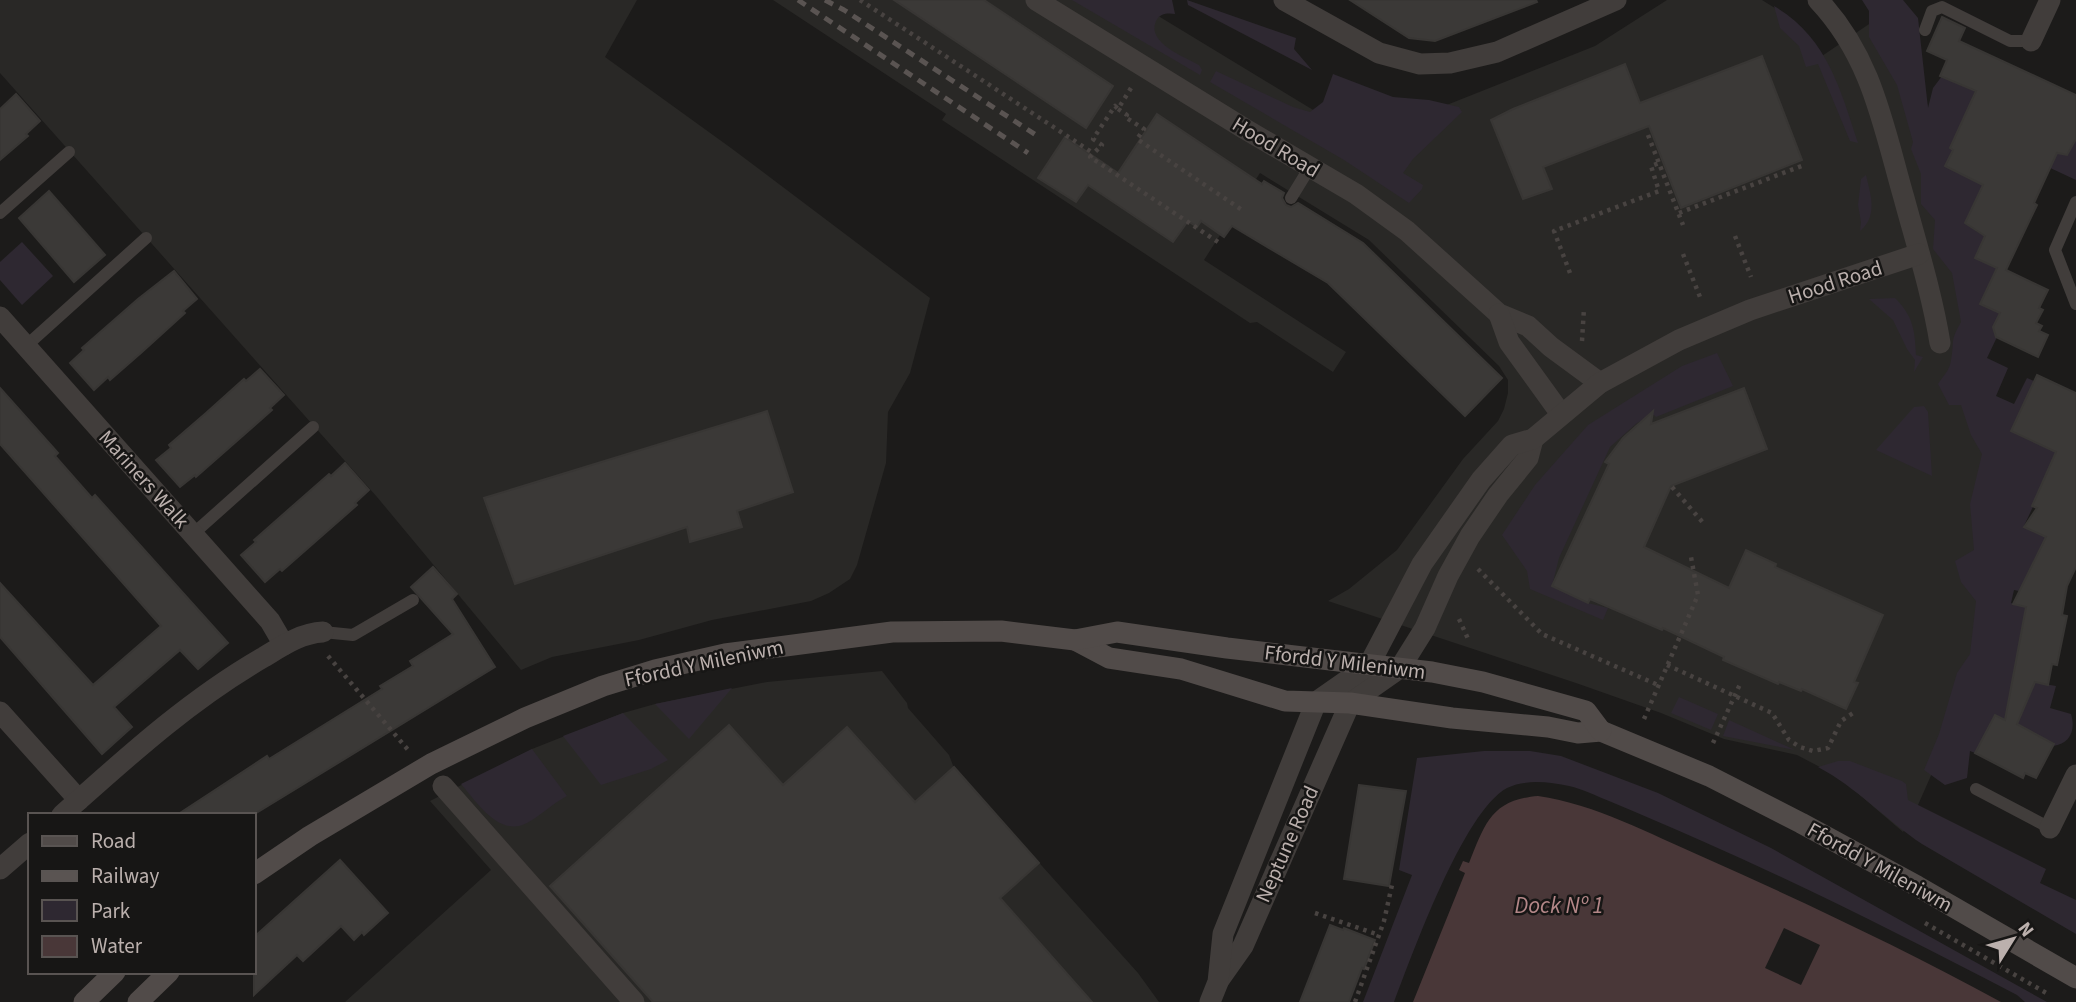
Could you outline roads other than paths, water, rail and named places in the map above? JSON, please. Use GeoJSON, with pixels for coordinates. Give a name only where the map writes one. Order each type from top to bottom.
{"type":"FeatureCollection","features":[{"type":"Feature","properties":{"kind":"street","name":"Hood Road"},"geometry":{"type":"LineString","coordinates":[[1037,0],[1356,194],[1407,231],[1499,314],[1528,326],[1551,347],[1600,383]]}},
{"type":"Feature","properties":{"kind":"street"},"geometry":{"type":"LineString","coordinates":[[1283,0],[1379,53],[1420,64],[1450,64],[1497,52],[1616,0]]}},
{"type":"Feature","properties":{"kind":"street"},"geometry":{"type":"LineString","coordinates":[[1818,0],[1849,38],[1878,103],[1940,343]]}},
{"type":"Feature","properties":{"kind":"street"},"geometry":{"type":"LineString","coordinates":[[2031,41],[2050,0]]}},
{"type":"Feature","properties":{"kind":"street","name":"Hood Road"},"geometry":{"type":"LineString","coordinates":[[1316,702],[1369,665],[1422,564],[1481,480],[1513,445],[1533,439],[1600,383],[1679,340],[1796,294],[1919,254]]}},
{"type":"Feature","properties":{"kind":"street","name":"Hood Road"},"geometry":{"type":"LineString","coordinates":[[1499,314],[1510,342],[1560,414]]}},
{"type":"Feature","properties":{"kind":"street","name":"Mariners Walk"},"geometry":{"type":"LineString","coordinates":[[0,317],[270,621],[284,645]]}},
{"type":"Feature","properties":{"kind":"street","name":"Hood Road"},"geometry":{"type":"LineString","coordinates":[[1350,703],[1400,668],[1425,628],[1448,576],[1470,536],[1528,458],[1533,439]]}},
{"type":"Feature","properties":{"kind":"street","name":"Ffordd Y Mileniwm"},"geometry":{"type":"LineString","coordinates":[[256,873],[352,809],[478,739],[603,686],[655,670],[725,654],[892,632],[1001,631],[1075,640],[1117,632],[1400,668],[1483,682],[1586,711],[1601,731]]}},
{"type":"Feature","properties":{"kind":"street"},"geometry":{"type":"LineString","coordinates":[[64,813],[160,728],[224,680],[284,645],[308,634],[325,632]]}},
{"type":"Feature","properties":{"kind":"street","name":"Ffordd Y Mileniwm"},"geometry":{"type":"LineString","coordinates":[[1075,640],[1109,658],[1181,669],[1276,699],[1350,703],[1578,733],[1601,731],[1709,776],[1801,823],[2076,978]]}},
{"type":"Feature","properties":{"kind":"street","name":"Neptune Road"},"geometry":{"type":"LineString","coordinates":[[1214,992],[1223,934],[1316,702]]}},
{"type":"Feature","properties":{"kind":"street","name":"Neptune Road"},"geometry":{"type":"LineString","coordinates":[[1214,992],[1243,946],[1350,703]]}},
{"type":"Feature","properties":{"kind":"street"},"geometry":{"type":"LineString","coordinates":[[0,712],[79,800]]}},
{"type":"Feature","properties":{"kind":"street"},"geometry":{"type":"LineString","coordinates":[[2050,828],[2076,775]]}},
{"type":"Feature","properties":{"kind":"street"},"geometry":{"type":"LineString","coordinates":[[443,786],[634,1002]]}},
{"type":"Feature","properties":{"kind":"street"},"geometry":{"type":"LineString","coordinates":[[0,869],[28,845]]}},
{"type":"Feature","properties":{"kind":"street"},"geometry":{"type":"LineString","coordinates":[[84,1002],[113,974]]}},
{"type":"Feature","properties":{"kind":"street"},"geometry":{"type":"LineString","coordinates":[[138,1002],[167,974]]}},
{"type":"Feature","properties":{"kind":"lane"},"geometry":{"type":"LineString","coordinates":[[1925,30],[1933,11],[1942,7],[2010,41],[2031,41]]}},
{"type":"Feature","properties":{"kind":"lane"},"geometry":{"type":"LineString","coordinates":[[0,213],[69,152]]}},
{"type":"Feature","properties":{"kind":"lane"},"geometry":{"type":"LineString","coordinates":[[1292,198],[1310,167]]}},
{"type":"Feature","properties":{"kind":"lane"},"geometry":{"type":"LineString","coordinates":[[2076,202],[2055,250],[2076,303]]}},
{"type":"Feature","properties":{"kind":"lane"},"geometry":{"type":"LineString","coordinates":[[26,346],[146,238]]}},
{"type":"Feature","properties":{"kind":"lane"},"geometry":{"type":"LineString","coordinates":[[193,534],[313,427]]}},
{"type":"Feature","properties":{"kind":"lane"},"geometry":{"type":"LineString","coordinates":[[325,632],[354,635],[413,600]]}},
{"type":"Feature","properties":{"kind":"lane"},"geometry":{"type":"LineString","coordinates":[[1976,789],[2050,828]]}},
{"type":"Feature","properties":{"kind":"water","name":"Dock Nº 1"},"geometry":{"type":"Polygon","coordinates":[[[1538,796],[1580,806],[1643,830],[1854,926],[2001,1002],[1413,1002],[1465,873],[1459,870],[1463,861],[1469,863],[1485,826],[1500,809],[1522,798],[1538,796]]]}},
{"type":"Feature","properties":{"kind":"railway"},"geometry":{"type":"LineString","coordinates":[[798,0],[1028,153]]}},
{"type":"Feature","properties":{"kind":"railway"},"geometry":{"type":"LineString","coordinates":[[825,0],[1039,137]]}}]}
